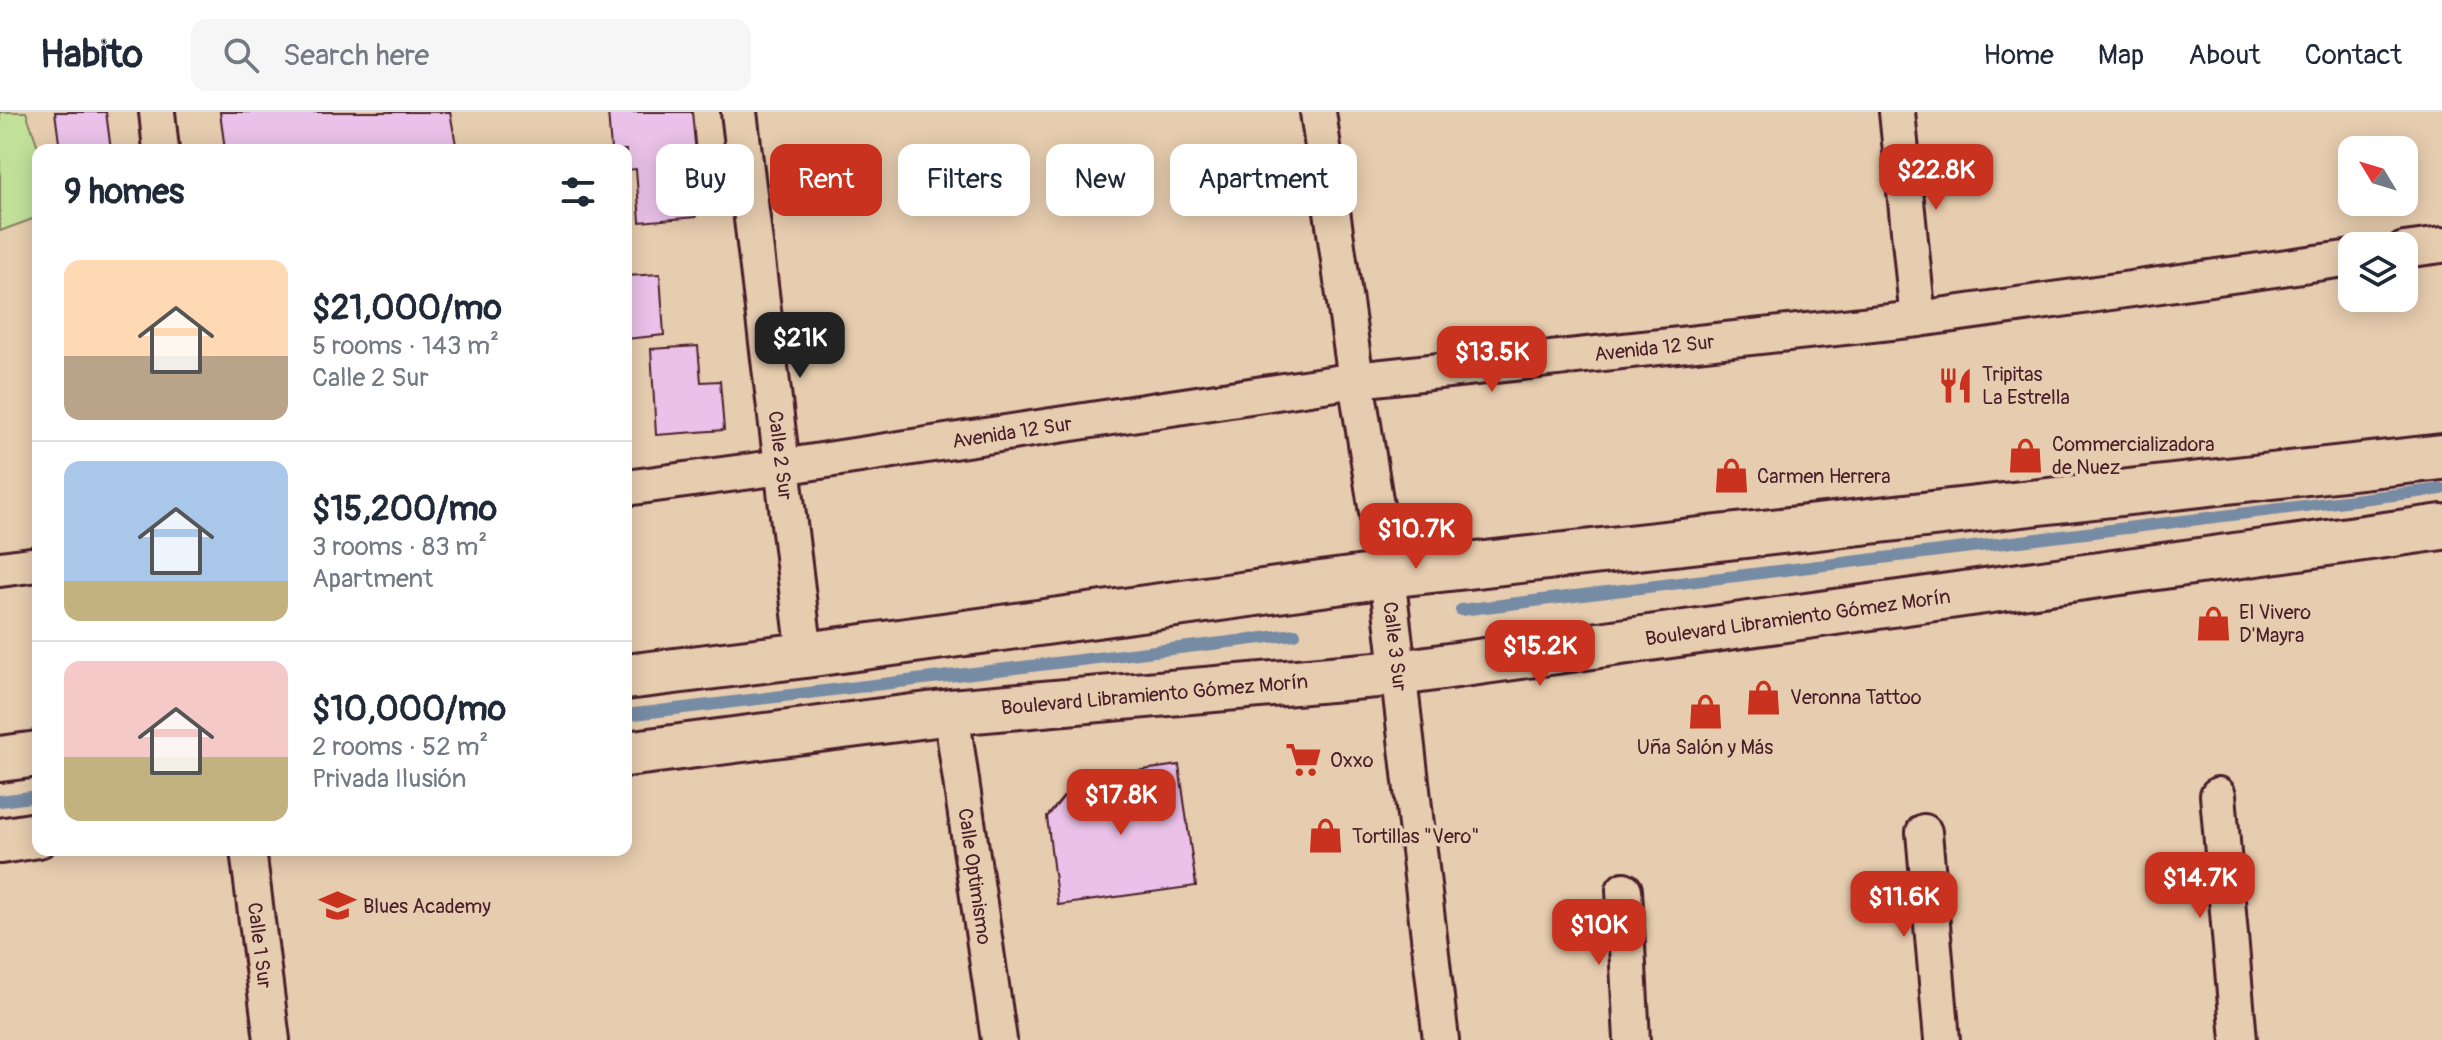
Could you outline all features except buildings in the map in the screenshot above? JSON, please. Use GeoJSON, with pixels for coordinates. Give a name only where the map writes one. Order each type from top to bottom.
{"type":"FeatureCollection","features":[{"type":"Feature","properties":{"kind":"main road"},"geometry":{"type":"LineString","coordinates":[[632,676],[1387,575],[2442,457]]}},
{"type":"Feature","properties":{"kind":"main road","name":"Boulevard Libramiento Gómez Morín"},"geometry":{"type":"LineString","coordinates":[[632,753],[951,712],[1399,673],[2442,527]]}},
{"type":"Feature","properties":{"kind":"main road"},"geometry":{"type":"LineString","coordinates":[[0,759],[32,755]]}},
{"type":"Feature","properties":{"kind":"main road"},"geometry":{"type":"LineString","coordinates":[[0,841],[32,836]]}},
{"type":"Feature","properties":{"kind":"street"},"geometry":{"type":"LineString","coordinates":[[157,112],[160,144]]}},
{"type":"Feature","properties":{"kind":"street","name":"Calle 2 Sur"},"geometry":{"type":"LineString","coordinates":[[739,112],[805,655]]}},
{"type":"Feature","properties":{"kind":"street","name":"Calle 3 Sur"},"geometry":{"type":"LineString","coordinates":[[1318,112],[1387,575],[1441,1040]]}},
{"type":"Feature","properties":{"kind":"street"},"geometry":{"type":"LineString","coordinates":[[1897,112],[1918,319]]}},
{"type":"Feature","properties":{"kind":"street"},"geometry":{"type":"LineString","coordinates":[[2418,248],[2442,245]]}},
{"type":"Feature","properties":{"kind":"street","name":"Avenida 12 Sur"},"geometry":{"type":"LineString","coordinates":[[632,487],[1356,380],[1918,319],[2338,260]]}},
{"type":"Feature","properties":{"kind":"street"},"geometry":{"type":"LineString","coordinates":[[0,569],[32,565]]}},
{"type":"Feature","properties":{"kind":"street","name":"Calle Optimismo"},"geometry":{"type":"LineString","coordinates":[[951,712],[999,1040]]}},
{"type":"Feature","properties":{"kind":"street"},"geometry":{"type":"LineString","coordinates":[[2218,795],[2239,1040]]}},
{"type":"Feature","properties":{"kind":"street"},"geometry":{"type":"LineString","coordinates":[[1924,832],[1942,1040]]}},
{"type":"Feature","properties":{"kind":"street","name":"Calle 1 Sur"},"geometry":{"type":"LineString","coordinates":[[249,856],[272,1040]]}},
{"type":"Feature","properties":{"kind":"street"},"geometry":{"type":"LineString","coordinates":[[1624,890],[1632,1040]]}},
{"type":"Feature","properties":{"kind":"green space"},"geometry":{"type":"Polygon","coordinates":[[[0,112],[26,112],[37,144],[32,144],[32,219],[0,231],[0,112]]]}},
{"type":"Feature","properties":{"kind":"waterway"},"geometry":{"type":"LineString","coordinates":[[1461,610],[2442,489]]}},
{"type":"Feature","properties":{"kind":"waterway"},"geometry":{"type":"LineString","coordinates":[[632,714],[1295,634]]}},
{"type":"Feature","properties":{"kind":"waterway"},"geometry":{"type":"LineString","coordinates":[[0,801],[32,797]]}},
{"type":"Feature","properties":{"kind":"place","name":"Tripitas La Estrella"},"geometry":{"type":"Point","coordinates":[1956,386]}},
{"type":"Feature","properties":{"kind":"place","name":"Commercializadora de Nuez"},"geometry":{"type":"Point","coordinates":[2026,455]}},
{"type":"Feature","properties":{"kind":"place","name":"Carmen Herrera"},"geometry":{"type":"Point","coordinates":[1731,476]}},
{"type":"Feature","properties":{"kind":"place","name":"El Vivero D'Mayra"},"geometry":{"type":"Point","coordinates":[2213,624]}},
{"type":"Feature","properties":{"kind":"place","name":"Veronna Tattoo"},"geometry":{"type":"Point","coordinates":[1764,697]}},
{"type":"Feature","properties":{"kind":"place","name":"Uña Salón y Más"},"geometry":{"type":"Point","coordinates":[1705,712]}},
{"type":"Feature","properties":{"kind":"place","name":"Oxxo"},"geometry":{"type":"Point","coordinates":[1304,760]}},
{"type":"Feature","properties":{"kind":"place","name":"Tortillas \"Vero\""},"geometry":{"type":"Point","coordinates":[1326,836]}},
{"type":"Feature","properties":{"kind":"place","name":"Blues Academy"},"geometry":{"type":"Point","coordinates":[337,906]}}]}
